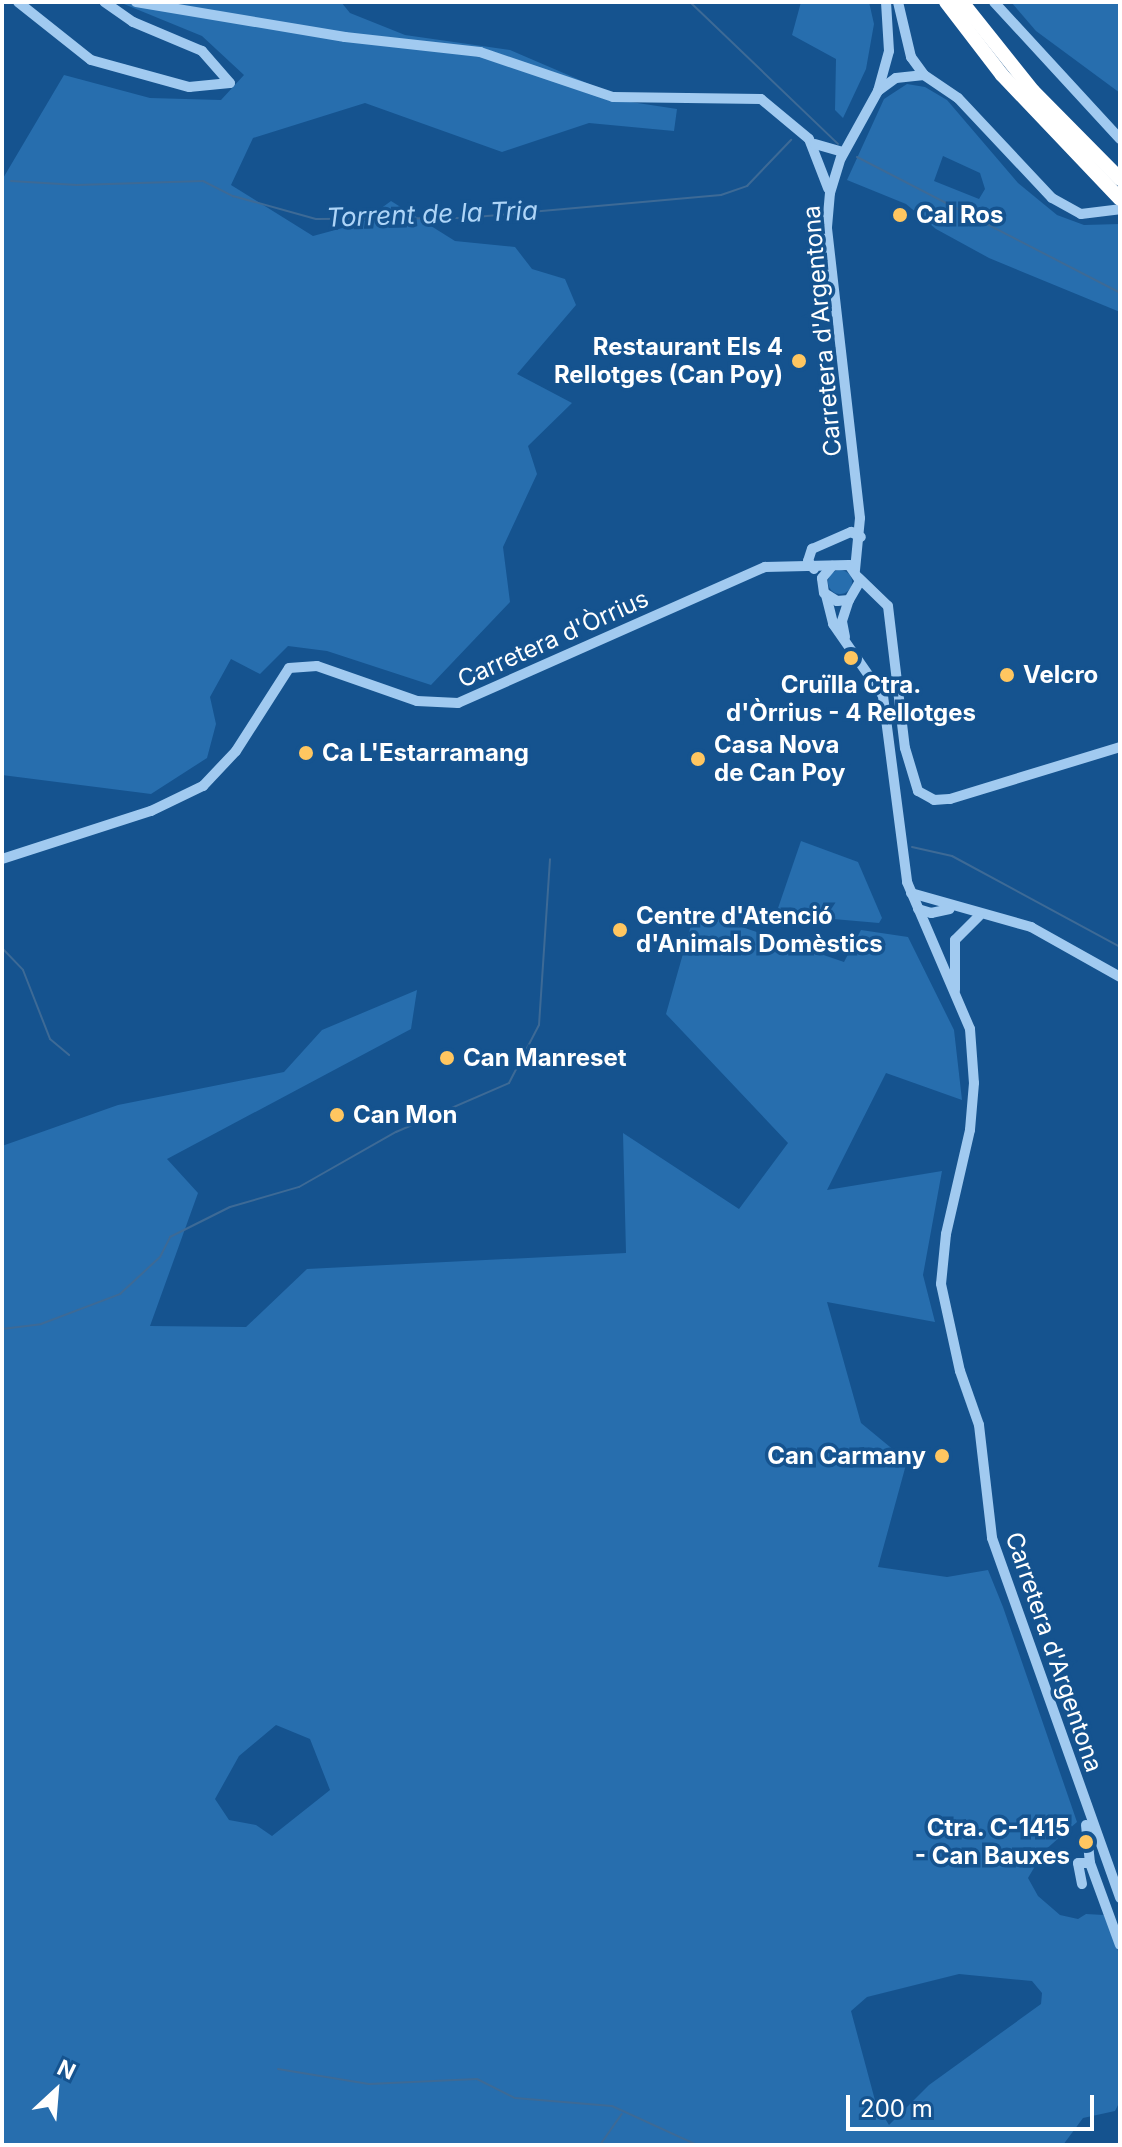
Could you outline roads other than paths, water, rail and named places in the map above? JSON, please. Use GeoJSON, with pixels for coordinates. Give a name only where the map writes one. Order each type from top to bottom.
{"type":"FeatureCollection","features":[{"type":"Feature","properties":{"kind":"highway"},"geometry":{"type":"LineString","coordinates":[[934,2],[1006,90],[1037,115]]}},
{"type":"Feature","properties":{"kind":"highway"},"geometry":{"type":"LineString","coordinates":[[946,2],[1037,115],[1120,199]]}},
{"type":"Feature","properties":{"kind":"highway"},"geometry":{"type":"LineString","coordinates":[[962,2],[1025,81],[1117,176]]}},
{"type":"Feature","properties":{"kind":"highway"},"geometry":{"type":"LineString","coordinates":[[974,2],[1070,129]]}},
{"type":"Feature","properties":{"kind":"street"},"geometry":{"type":"LineString","coordinates":[[18,2],[91,60],[189,87],[230,83],[202,51],[133,22],[104,2]]}},
{"type":"Feature","properties":{"kind":"street"},"geometry":{"type":"LineString","coordinates":[[136,2],[345,37],[480,52],[613,97],[761,99],[809,139],[841,158]]}},
{"type":"Feature","properties":{"kind":"street","name":"Carretera d'Argentona"},"geometry":{"type":"LineString","coordinates":[[852,597],[860,542],[827,227],[830,193],[841,158],[878,91],[889,51],[886,2]]}},
{"type":"Feature","properties":{"kind":"street"},"geometry":{"type":"LineString","coordinates":[[898,2],[911,57],[924,75],[958,98],[1052,198],[1081,214],[1120,209]]}},
{"type":"Feature","properties":{"kind":"street"},"geometry":{"type":"LineString","coordinates":[[994,2],[1120,139]]}},
{"type":"Feature","properties":{"kind":"street"},"geometry":{"type":"LineString","coordinates":[[878,91],[896,78],[924,75]]}},
{"type":"Feature","properties":{"kind":"street"},"geometry":{"type":"LineString","coordinates":[[809,139],[818,154],[830,193]]}},
{"type":"Feature","properties":{"kind":"street"},"geometry":{"type":"LineString","coordinates":[[818,154],[841,158]]}},
{"type":"Feature","properties":{"kind":"street"},"geometry":{"type":"LineString","coordinates":[[824,590],[836,564],[860,542],[851,532],[812,549],[808,561],[824,590],[833,624],[845,639]]}},
{"type":"Feature","properties":{"kind":"street"},"geometry":{"type":"LineString","coordinates":[[836,564],[857,574],[883,598],[892,622],[905,748],[918,791],[934,800],[950,799],[1120,747]]}},
{"type":"Feature","properties":{"kind":"street","name":"Carretera d'Òrrius"},"geometry":{"type":"LineString","coordinates":[[2,859],[151,811],[203,786],[236,751],[289,668],[317,666],[417,701],[458,703],[765,567],[811,568],[836,564]]}},
{"type":"Feature","properties":{"kind":"street"},"geometry":{"type":"LineString","coordinates":[[824,590],[837,601],[852,597],[883,598]]}},
{"type":"Feature","properties":{"kind":"street"},"geometry":{"type":"LineString","coordinates":[[845,639],[842,621],[852,597]]}},
{"type":"Feature","properties":{"kind":"street","name":"Carretera d'Argentona"},"geometry":{"type":"LineString","coordinates":[[845,639],[883,696],[902,858],[911,893],[970,1029],[974,1083],[941,1284],[960,1371],[979,1425],[992,1538],[1120,1898]]}},
{"type":"Feature","properties":{"kind":"street"},"geometry":{"type":"LineString","coordinates":[[911,893],[952,909],[1031,927],[1120,977]]}},
{"type":"Feature","properties":{"kind":"street"},"geometry":{"type":"LineString","coordinates":[[918,909],[931,913],[952,909]]}},
{"type":"Feature","properties":{"kind":"street"},"geometry":{"type":"LineString","coordinates":[[955,990],[955,940],[979,916]]}},
{"type":"Feature","properties":{"kind":"street"},"geometry":{"type":"LineString","coordinates":[[1083,1795],[1090,1863],[1120,1945]]}},
{"type":"Feature","properties":{"kind":"street"},"geometry":{"type":"LineString","coordinates":[[1082,1884],[1078,1863],[1090,1863]]}},
{"type":"Feature","properties":{"kind":"waterway"},"geometry":{"type":"LineString","coordinates":[[690,2],[838,144]]}},
{"type":"Feature","properties":{"kind":"waterway","name":"Torrent de la Tria"},"geometry":{"type":"LineString","coordinates":[[11,181],[77,185],[203,181],[233,196],[316,219],[464,218],[721,195],[747,186],[791,140]]}},
{"type":"Feature","properties":{"kind":"waterway"},"geometry":{"type":"LineString","coordinates":[[857,157],[1120,293]]}},
{"type":"Feature","properties":{"kind":"waterway"},"geometry":{"type":"LineString","coordinates":[[912,847],[952,856],[1120,947]]}},
{"type":"Feature","properties":{"kind":"waterway"},"geometry":{"type":"LineString","coordinates":[[2,1329],[41,1324],[120,1294],[160,1257],[170,1237],[230,1207],[299,1187],[396,1132],[509,1083],[539,1025],[550,859]]}},
{"type":"Feature","properties":{"kind":"waterway"},"geometry":{"type":"LineString","coordinates":[[2,948],[23,970],[50,1039],[69,1055]]}},
{"type":"Feature","properties":{"kind":"waterway"},"geometry":{"type":"LineString","coordinates":[[278,2069],[369,2084],[477,2079],[515,2098],[612,2106],[697,2145]]}},
{"type":"Feature","properties":{"kind":"waterway"},"geometry":{"type":"LineString","coordinates":[[600,2145],[622,2114]]}},
{"type":"Feature","properties":{"kind":"place","name":"Cal Ros"},"geometry":{"type":"Point","coordinates":[900,215]}},
{"type":"Feature","properties":{"kind":"place","name":"Restaurant Els 4 Rellotges (Can Poy)"},"geometry":{"type":"Point","coordinates":[799,361]}},
{"type":"Feature","properties":{"kind":"place","name":"Cruïlla Ctra. d'Òrrius - 4 Rellotges"},"geometry":{"type":"Point","coordinates":[851,658]}},
{"type":"Feature","properties":{"kind":"place","name":"Velcro"},"geometry":{"type":"Point","coordinates":[1007,675]}},
{"type":"Feature","properties":{"kind":"place","name":"Ca L'Estarramang"},"geometry":{"type":"Point","coordinates":[306,753]}},
{"type":"Feature","properties":{"kind":"place","name":"Casa Nova de Can Poy"},"geometry":{"type":"Point","coordinates":[698,759]}},
{"type":"Feature","properties":{"kind":"place","name":"Centre d'Atenció d'Animals Domèstics"},"geometry":{"type":"Point","coordinates":[620,930]}},
{"type":"Feature","properties":{"kind":"place","name":"Can Manreset"},"geometry":{"type":"Point","coordinates":[447,1058]}},
{"type":"Feature","properties":{"kind":"place","name":"Can Mon"},"geometry":{"type":"Point","coordinates":[337,1115]}},
{"type":"Feature","properties":{"kind":"place","name":"Can Carmany"},"geometry":{"type":"Point","coordinates":[942,1456]}},
{"type":"Feature","properties":{"kind":"place","name":"Ctra. C-1415 - Can Bauxes"},"geometry":{"type":"Point","coordinates":[1086,1842]}}]}
